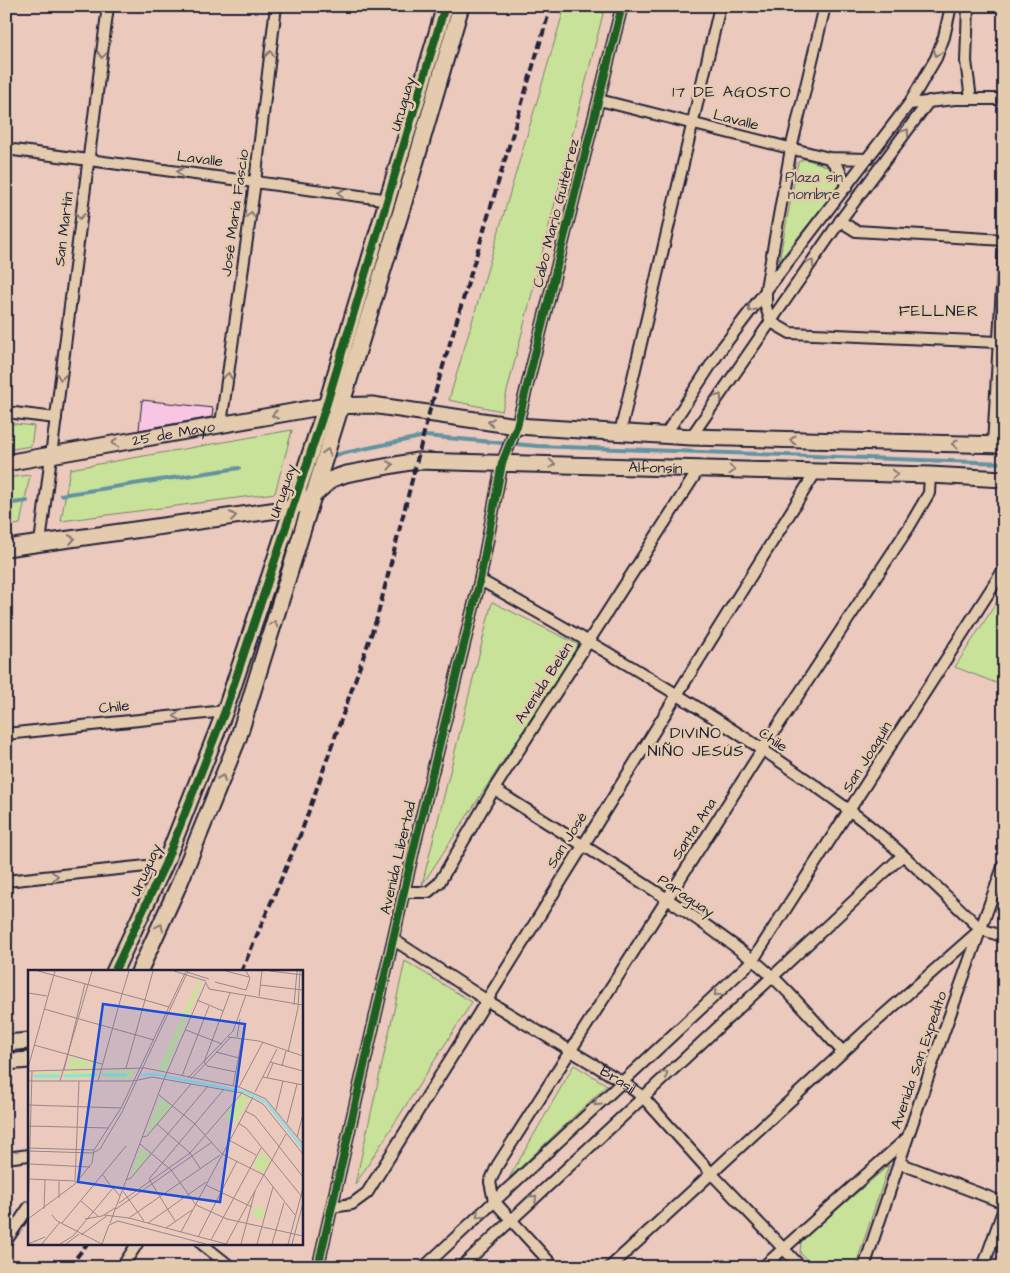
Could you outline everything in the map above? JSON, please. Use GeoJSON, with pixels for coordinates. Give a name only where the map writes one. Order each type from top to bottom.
{"type":"FeatureCollection","features":[{"type":"Feature","properties":{"kind":"street","name":"San Martín"},"geometry":{"type":"LineString","coordinates":[[40,543],[108,6]]}},
{"type":"Feature","properties":{"kind":"street","name":"José María Fascio"},"geometry":{"type":"LineString","coordinates":[[221,424],[255,182],[276,6]]}},
{"type":"Feature","properties":{"kind":"street","name":"Uruguay"},"geometry":{"type":"LineString","coordinates":[[140,970],[180,882],[238,740],[314,495],[334,405],[446,6]]}},
{"type":"Feature","properties":{"kind":"street","name":"Uruguay"},"geometry":{"type":"LineString","coordinates":[[115,970],[165,864],[226,711],[292,508],[334,405],[404,202],[461,6]]}},
{"type":"Feature","properties":{"kind":"street","name":"Cabo Mario Guitérrez"},"geometry":{"type":"LineString","coordinates":[[503,459],[515,432],[622,6]]}},
{"type":"Feature","properties":{"kind":"street"},"geometry":{"type":"LineString","coordinates":[[620,433],[720,6]]}},
{"type":"Feature","properties":{"kind":"street"},"geometry":{"type":"LineString","coordinates":[[825,6],[791,149],[766,288],[766,307],[771,322],[790,333],[998,342]]}},
{"type":"Feature","properties":{"kind":"street"},"geometry":{"type":"LineString","coordinates":[[665,436],[722,348],[766,288],[848,186],[909,104],[936,58],[951,6]]}},
{"type":"Feature","properties":{"kind":"street"},"geometry":{"type":"LineString","coordinates":[[968,6],[966,61],[971,99]]}},
{"type":"Feature","properties":{"kind":"street"},"geometry":{"type":"LineString","coordinates":[[909,104],[929,101],[1004,99]]}},
{"type":"Feature","properties":{"kind":"street","name":"Lavalle"},"geometry":{"type":"LineString","coordinates":[[598,100],[829,158],[868,159]]}},
{"type":"Feature","properties":{"kind":"street"},"geometry":{"type":"LineString","coordinates":[[691,437],[840,221],[929,101]]}},
{"type":"Feature","properties":{"kind":"street","name":"Lavalle"},"geometry":{"type":"LineString","coordinates":[[6,149],[390,200]]}},
{"type":"Feature","properties":{"kind":"street"},"geometry":{"type":"LineString","coordinates":[[829,158],[839,169],[848,186]]}},
{"type":"Feature","properties":{"kind":"street"},"geometry":{"type":"LineString","coordinates":[[840,221],[856,231],[1004,240]]}},
{"type":"Feature","properties":{"kind":"street"},"geometry":{"type":"LineString","coordinates":[[334,405],[372,405],[515,432],[620,433],[691,437],[998,445],[998,342],[1004,251]]}},
{"type":"Feature","properties":{"kind":"street","name":"25 de Mayo"},"geometry":{"type":"LineString","coordinates":[[6,463],[334,405]]}},
{"type":"Feature","properties":{"kind":"street"},"geometry":{"type":"LineString","coordinates":[[6,412],[56,418]]}},
{"type":"Feature","properties":{"kind":"street","name":"Alfonsín"},"geometry":{"type":"LineString","coordinates":[[314,495],[332,479],[346,474],[395,464],[438,460],[503,459],[699,470],[930,475],[1004,479]]}},
{"type":"Feature","properties":{"kind":"street","name":"Avenida Libertad"},"geometry":{"type":"LineString","coordinates":[[318,1267],[404,892],[480,580],[503,459]]}},
{"type":"Feature","properties":{"kind":"street","name":"Avenida Belén"},"geometry":{"type":"LineString","coordinates":[[404,892],[428,892],[439,883],[494,789],[699,470]]}},
{"type":"Feature","properties":{"kind":"street","name":"San José"},"geometry":{"type":"LineString","coordinates":[[332,1207],[352,1204],[366,1193],[814,473]]}},
{"type":"Feature","properties":{"kind":"street","name":"Santa Ana"},"geometry":{"type":"LineString","coordinates":[[494,1201],[490,1182],[497,1166],[762,750],[914,518],[929,493],[930,475]]}},
{"type":"Feature","properties":{"kind":"street"},"geometry":{"type":"LineString","coordinates":[[6,548],[292,508],[314,495]]}},
{"type":"Feature","properties":{"kind":"street","name":"San Joaquín"},"geometry":{"type":"LineString","coordinates":[[424,1267],[621,1081],[753,960],[1004,569]]}},
{"type":"Feature","properties":{"kind":"street","name":"Chile"},"geometry":{"type":"LineString","coordinates":[[480,580],[589,641],[762,750],[850,811],[981,929],[1004,937]]}},
{"type":"Feature","properties":{"kind":"street","name":"Chile"},"geometry":{"type":"LineString","coordinates":[[6,734],[226,711]]}},
{"type":"Feature","properties":{"kind":"street","name":"Paraguay"},"geometry":{"type":"LineString","coordinates":[[494,789],[667,900],[753,960],[773,977],[843,1052]]}},
{"type":"Feature","properties":{"kind":"street"},"geometry":{"type":"LineString","coordinates":[[460,1267],[902,856]]}},
{"type":"Feature","properties":{"kind":"street"},"geometry":{"type":"LineString","coordinates":[[6,881],[165,864]]}},
{"type":"Feature","properties":{"kind":"street","name":"Avenida San Expedito"},"geometry":{"type":"LineString","coordinates":[[864,1267],[907,1138],[1004,864]]}},
{"type":"Feature","properties":{"kind":"street"},"geometry":{"type":"LineString","coordinates":[[610,1267],[843,1052],[981,929]]}},
{"type":"Feature","properties":{"kind":"street","name":"Brasil"},"geometry":{"type":"LineString","coordinates":[[394,940],[486,1000],[621,1081],[642,1096],[711,1174],[801,1267]]}},
{"type":"Feature","properties":{"kind":"street"},"geometry":{"type":"LineString","coordinates":[[6,1043],[28,1041]]}},
{"type":"Feature","properties":{"kind":"street"},"geometry":{"type":"LineString","coordinates":[[6,1062],[28,1060]]}},
{"type":"Feature","properties":{"kind":"street"},"geometry":{"type":"LineString","coordinates":[[764,1267],[907,1138]]}},
{"type":"Feature","properties":{"kind":"street"},"geometry":{"type":"LineString","coordinates":[[6,1158],[28,1155]]}},
{"type":"Feature","properties":{"kind":"street"},"geometry":{"type":"LineString","coordinates":[[899,1163],[1004,1203]]}},
{"type":"Feature","properties":{"kind":"street"},"geometry":{"type":"LineString","coordinates":[[494,1201],[554,1267]]}},
{"type":"Feature","properties":{"kind":"street"},"geometry":{"type":"LineString","coordinates":[[983,1267],[1004,1208]]}},
{"type":"Feature","properties":{"kind":"street"},"geometry":{"type":"LineString","coordinates":[[6,1242],[28,1209]]}},
{"type":"Feature","properties":{"kind":"street"},"geometry":{"type":"LineString","coordinates":[[122,1267],[136,1246]]}},
{"type":"Feature","properties":{"kind":"street"},"geometry":{"type":"LineString","coordinates":[[205,1246],[231,1267]]}},
{"type":"Feature","properties":{"kind":"green space"},"geometry":{"type":"Polygon","coordinates":[[[565,6],[605,6],[502,411],[449,400],[565,6]]]}},
{"type":"Feature","properties":{"kind":"green space","name":"Plaza sin nombre"},"geometry":{"type":"Polygon","coordinates":[[[804,159],[822,164],[832,170],[838,179],[839,186],[779,261],[798,162],[804,159]]]}},
{"type":"Feature","properties":{"kind":"green space"},"geometry":{"type":"Polygon","coordinates":[[[6,423],[34,426],[31,446],[6,450],[6,423]]]}},
{"type":"Feature","properties":{"kind":"green space"},"geometry":{"type":"Polygon","coordinates":[[[292,430],[275,493],[61,521],[70,469],[292,430]]]}},
{"type":"Feature","properties":{"kind":"green space"},"geometry":{"type":"Polygon","coordinates":[[[30,475],[20,524],[6,527],[6,478],[30,475]]]}},
{"type":"Feature","properties":{"kind":"green space"},"geometry":{"type":"Polygon","coordinates":[[[1004,591],[1004,686],[955,667],[1004,591]]]}},
{"type":"Feature","properties":{"kind":"green space"},"geometry":{"type":"Polygon","coordinates":[[[492,602],[579,645],[422,885],[492,602]]]}},
{"type":"Feature","properties":{"kind":"green space"},"geometry":{"type":"Polygon","coordinates":[[[405,961],[472,1002],[355,1185],[405,961]]]}},
{"type":"Feature","properties":{"kind":"green space"},"geometry":{"type":"Polygon","coordinates":[[[574,1065],[607,1085],[509,1178],[574,1065]]]}},
{"type":"Feature","properties":{"kind":"green space"},"geometry":{"type":"Polygon","coordinates":[[[889,1165],[855,1267],[815,1267],[800,1253],[801,1241],[889,1165]]]}},
{"type":"Feature","properties":{"kind":"building"},"geometry":{"type":"Polygon","coordinates":[[[142,400],[213,408],[212,417],[139,430],[142,400]]]}},
{"type":"Feature","properties":{"kind":"waterway"},"geometry":{"type":"LineString","coordinates":[[335,455],[425,436],[537,446],[1004,463]]}},
{"type":"Feature","properties":{"kind":"waterway"},"geometry":{"type":"LineString","coordinates":[[61,495],[239,468]]}},
{"type":"Feature","properties":{"kind":"waterway"},"geometry":{"type":"LineString","coordinates":[[6,504],[27,501]]}},
{"type":"Feature","properties":{"kind":"railway"},"geometry":{"type":"LineString","coordinates":[[242,970],[301,833],[377,618],[429,413],[551,6]]}},
{"type":"Feature","properties":{"kind":"railway"},"geometry":{"type":"LineString","coordinates":[[69,1267],[85,1246]]}},
{"type":"Feature","properties":{"kind":"cycle path"},"geometry":{"type":"LineString","coordinates":[[115,970],[165,864],[225,711],[326,406],[445,6]]}},
{"type":"Feature","properties":{"kind":"cycle path"},"geometry":{"type":"LineString","coordinates":[[318,1267],[416,839],[480,580],[502,463],[517,426],[622,6]]}},
{"type":"Feature","properties":{"kind":"district","name":"17 DE AGOSTO"},"geometry":{"type":"Point","coordinates":[732,92]}},
{"type":"Feature","properties":{"kind":"district","name":"FELLNER"},"geometry":{"type":"Point","coordinates":[939,311]}},
{"type":"Feature","properties":{"kind":"district","name":"DIVINO NIÑO JESÚS"},"geometry":{"type":"Point","coordinates":[696,742]}}]}
